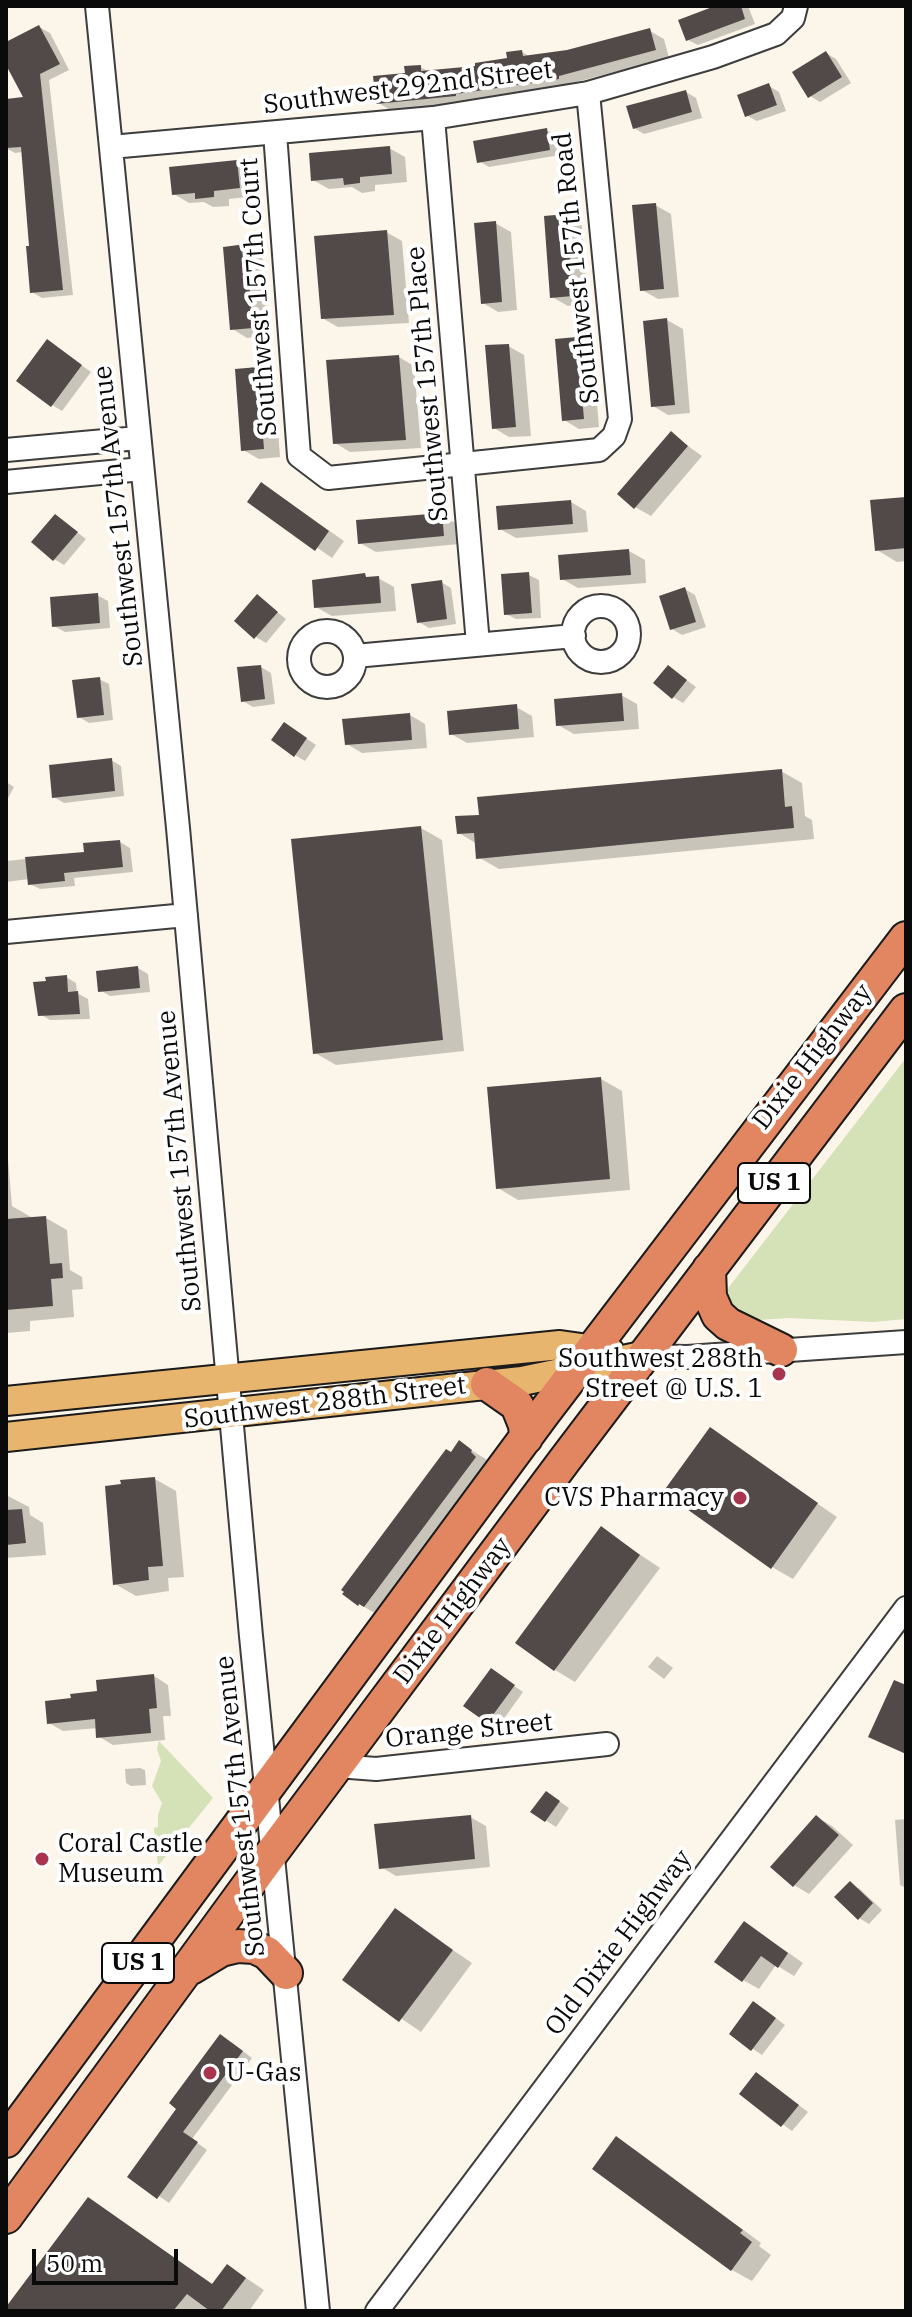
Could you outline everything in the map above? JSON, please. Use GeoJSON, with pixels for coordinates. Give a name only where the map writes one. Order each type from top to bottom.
{"type":"FeatureCollection","features":[{"type":"Feature","properties":{"kind":"highway","name":"Dixie Highway"},"geometry":{"type":"LineString","coordinates":[[6,2141],[583,1361],[906,938]]}},
{"type":"Feature","properties":{"kind":"highway"},"geometry":{"type":"LineString","coordinates":[[834,1104],[860,1029],[906,972]]}},
{"type":"Feature","properties":{"kind":"highway","name":"Dixie Highway"},"geometry":{"type":"LineString","coordinates":[[6,2217],[274,1850],[642,1356],[906,1010]]}},
{"type":"Feature","properties":{"kind":"highway"},"geometry":{"type":"LineString","coordinates":[[709,1269],[710,1297],[718,1315],[728,1324],[781,1350]]}},
{"type":"Feature","properties":{"kind":"highway"},"geometry":{"type":"LineString","coordinates":[[487,1384],[517,1405],[525,1425],[526,1438]]}},
{"type":"Feature","properties":{"kind":"highway"},"geometry":{"type":"LineString","coordinates":[[185,1971],[221,1950],[238,1946],[254,1947],[267,1953],[286,1973]]}},
{"type":"Feature","properties":{"kind":"main road","name":"Southwest 288th Street"},"geometry":{"type":"LineString","coordinates":[[6,1401],[560,1345],[583,1361]]}},
{"type":"Feature","properties":{"kind":"main road","name":"Southwest 288th Street"},"geometry":{"type":"LineString","coordinates":[[6,1437],[487,1384],[583,1361],[642,1356]]}},
{"type":"Feature","properties":{"kind":"street","name":"Southwest 157th Avenue"},"geometry":{"type":"LineString","coordinates":[[97,6],[318,2311]]}},
{"type":"Feature","properties":{"kind":"street","name":"Southwest 292nd Street"},"geometry":{"type":"LineString","coordinates":[[111,147],[433,118],[588,93],[776,34],[794,12]]}},
{"type":"Feature","properties":{"kind":"street","name":"Southwest 157th Road"},"geometry":{"type":"LineString","coordinates":[[464,466],[599,450],[614,436],[620,419],[588,93]]}},
{"type":"Feature","properties":{"kind":"street","name":"Southwest 157th Place"},"geometry":{"type":"LineString","coordinates":[[433,118],[478,644]]}},
{"type":"Feature","properties":{"kind":"street","name":"Southwest 157th Court"},"geometry":{"type":"LineString","coordinates":[[275,133],[299,456],[328,478],[464,466]]}},
{"type":"Feature","properties":{"kind":"street"},"geometry":{"type":"LineString","coordinates":[[6,450],[138,438]]}},
{"type":"Feature","properties":{"kind":"street"},"geometry":{"type":"LineString","coordinates":[[6,482],[142,469]]}},
{"type":"Feature","properties":{"kind":"street"},"geometry":{"type":"LineString","coordinates":[[355,656],[574,636]]}},
{"type":"Feature","properties":{"kind":"street"},"geometry":{"type":"LineString","coordinates":[[6,932],[186,915]]}},
{"type":"Feature","properties":{"kind":"street","name":"Southwest 288th Street"},"geometry":{"type":"LineString","coordinates":[[642,1356],[687,1357],[906,1342]]}},
{"type":"Feature","properties":{"kind":"street","name":"Old Dixie Highway"},"geometry":{"type":"LineString","coordinates":[[377,2311],[906,1608]]}},
{"type":"Feature","properties":{"kind":"street","name":"Orange Street"},"geometry":{"type":"LineString","coordinates":[[337,1766],[376,1769],[607,1744]]}},
{"type":"Feature","properties":{"kind":"green space"},"geometry":{"type":"Polygon","coordinates":[[[906,1058],[906,1319],[873,1322],[789,1318],[758,1320],[732,1310],[726,1295],[729,1287],[906,1058]]]}},
{"type":"Feature","properties":{"kind":"green space"},"geometry":{"type":"Polygon","coordinates":[[[159,1741],[213,1798],[158,1866],[154,1828],[158,1827],[162,1803],[152,1786],[161,1761],[157,1749],[159,1741]]]}},
{"type":"Feature","properties":{"kind":"building"},"geometry":{"type":"Polygon","coordinates":[[[715,6],[741,6],[745,19],[686,41],[678,20],[715,6]]]}},
{"type":"Feature","properties":{"kind":"building"},"geometry":{"type":"Polygon","coordinates":[[[39,25],[60,64],[40,74],[63,290],[30,293],[21,147],[6,148],[6,99],[23,97],[6,65],[6,42],[39,25]]]}},
{"type":"Feature","properties":{"kind":"building"},"geometry":{"type":"Polygon","coordinates":[[[650,28],[656,50],[559,76],[559,79],[456,96],[376,104],[373,76],[405,73],[404,66],[421,65],[421,71],[475,66],[475,63],[507,58],[506,52],[522,50],[523,56],[567,50],[650,28]]]}},
{"type":"Feature","properties":{"kind":"building"},"geometry":{"type":"Polygon","coordinates":[[[826,51],[842,77],[808,98],[792,72],[826,51]]]}},
{"type":"Feature","properties":{"kind":"building"},"geometry":{"type":"Polygon","coordinates":[[[769,83],[777,105],[745,117],[737,95],[769,83]]]}},
{"type":"Feature","properties":{"kind":"building"},"geometry":{"type":"Polygon","coordinates":[[[686,90],[692,112],[633,129],[626,106],[686,90]]]}},
{"type":"Feature","properties":{"kind":"building"},"geometry":{"type":"Polygon","coordinates":[[[547,128],[550,150],[477,163],[473,141],[547,128]]]}},
{"type":"Feature","properties":{"kind":"building"},"geometry":{"type":"Polygon","coordinates":[[[390,146],[392,174],[360,177],[360,183],[344,185],[343,178],[311,181],[309,153],[390,146]]]}},
{"type":"Feature","properties":{"kind":"building"},"geometry":{"type":"Polygon","coordinates":[[[237,160],[240,188],[214,191],[214,197],[195,199],[195,193],[172,195],[169,167],[237,160]]]}},
{"type":"Feature","properties":{"kind":"building"},"geometry":{"type":"Polygon","coordinates":[[[656,203],[664,289],[640,291],[632,205],[656,203]]]}},
{"type":"Feature","properties":{"kind":"building"},"geometry":{"type":"Polygon","coordinates":[[[567,214],[573,296],[550,298],[544,216],[567,214]]]}},
{"type":"Feature","properties":{"kind":"building"},"geometry":{"type":"Polygon","coordinates":[[[496,221],[502,302],[481,304],[474,223],[496,221]]]}},
{"type":"Feature","properties":{"kind":"building"},"geometry":{"type":"Polygon","coordinates":[[[387,230],[394,315],[321,319],[314,236],[387,230]]]}},
{"type":"Feature","properties":{"kind":"building"},"geometry":{"type":"Polygon","coordinates":[[[246,244],[253,328],[230,330],[223,247],[246,244]]]}},
{"type":"Feature","properties":{"kind":"building"},"geometry":{"type":"Polygon","coordinates":[[[667,318],[675,405],[651,407],[643,321],[667,318]]]}},
{"type":"Feature","properties":{"kind":"building"},"geometry":{"type":"Polygon","coordinates":[[[577,337],[584,419],[562,421],[555,339],[577,337]]]}},
{"type":"Feature","properties":{"kind":"building"},"geometry":{"type":"Polygon","coordinates":[[[47,339],[82,365],[51,407],[16,381],[47,339]]]}},
{"type":"Feature","properties":{"kind":"building"},"geometry":{"type":"Polygon","coordinates":[[[509,344],[516,427],[492,429],[485,345],[509,344]]]}},
{"type":"Feature","properties":{"kind":"building"},"geometry":{"type":"Polygon","coordinates":[[[399,355],[406,440],[333,444],[326,360],[399,355]]]}},
{"type":"Feature","properties":{"kind":"building"},"geometry":{"type":"Polygon","coordinates":[[[258,367],[264,449],[241,451],[235,369],[258,367]]]}},
{"type":"Feature","properties":{"kind":"building"},"geometry":{"type":"Polygon","coordinates":[[[671,431],[688,446],[634,509],[617,494],[671,431]]]}},
{"type":"Feature","properties":{"kind":"building"},"geometry":{"type":"Polygon","coordinates":[[[261,482],[329,531],[315,551],[247,502],[261,482]]]}},
{"type":"Feature","properties":{"kind":"building"},"geometry":{"type":"Polygon","coordinates":[[[906,497],[906,548],[875,551],[870,500],[906,497]]]}},
{"type":"Feature","properties":{"kind":"building"},"geometry":{"type":"Polygon","coordinates":[[[571,500],[573,524],[498,530],[496,506],[571,500]]]}},
{"type":"Feature","properties":{"kind":"building"},"geometry":{"type":"Polygon","coordinates":[[[442,513],[444,536],[358,544],[356,520],[442,513]]]}},
{"type":"Feature","properties":{"kind":"building"},"geometry":{"type":"Polygon","coordinates":[[[55,514],[78,532],[53,561],[31,542],[55,514]]]}},
{"type":"Feature","properties":{"kind":"building"},"geometry":{"type":"Polygon","coordinates":[[[629,549],[631,575],[560,580],[558,555],[629,549]]]}},
{"type":"Feature","properties":{"kind":"building"},"geometry":{"type":"Polygon","coordinates":[[[529,572],[532,613],[504,615],[501,574],[529,572]]]}},
{"type":"Feature","properties":{"kind":"building"},"geometry":{"type":"Polygon","coordinates":[[[365,573],[366,577],[379,576],[381,603],[314,608],[312,580],[365,573]]]}},
{"type":"Feature","properties":{"kind":"building"},"geometry":{"type":"Polygon","coordinates":[[[442,580],[447,619],[417,623],[411,584],[442,580]]]}},
{"type":"Feature","properties":{"kind":"building"},"geometry":{"type":"Polygon","coordinates":[[[685,587],[696,622],[670,630],[659,596],[685,587]]]}},
{"type":"Feature","properties":{"kind":"building"},"geometry":{"type":"Polygon","coordinates":[[[98,593],[100,623],[52,627],[50,597],[98,593]]]}},
{"type":"Feature","properties":{"kind":"building"},"geometry":{"type":"Polygon","coordinates":[[[257,594],[278,612],[254,639],[234,621],[257,594]]]}},
{"type":"Feature","properties":{"kind":"building"},"geometry":{"type":"Polygon","coordinates":[[[261,665],[265,699],[241,702],[237,667],[261,665]]]}},
{"type":"Feature","properties":{"kind":"building"},"geometry":{"type":"Polygon","coordinates":[[[668,665],[687,680],[672,699],[653,683],[668,665]]]}},
{"type":"Feature","properties":{"kind":"building"},"geometry":{"type":"Polygon","coordinates":[[[100,677],[104,715],[77,718],[72,680],[100,677]]]}},
{"type":"Feature","properties":{"kind":"building"},"geometry":{"type":"Polygon","coordinates":[[[622,693],[624,721],[556,726],[554,699],[622,693]]]}},
{"type":"Feature","properties":{"kind":"building"},"geometry":{"type":"Polygon","coordinates":[[[517,704],[519,729],[449,735],[447,711],[517,704]]]}},
{"type":"Feature","properties":{"kind":"building"},"geometry":{"type":"Polygon","coordinates":[[[410,713],[412,740],[345,745],[342,719],[410,713]]]}},
{"type":"Feature","properties":{"kind":"building"},"geometry":{"type":"Polygon","coordinates":[[[284,722],[307,738],[294,757],[271,740],[284,722]]]}},
{"type":"Feature","properties":{"kind":"building"},"geometry":{"type":"Polygon","coordinates":[[[112,758],[115,791],[52,798],[49,765],[112,758]]]}},
{"type":"Feature","properties":{"kind":"building"},"geometry":{"type":"Polygon","coordinates":[[[782,769],[785,807],[792,806],[794,828],[476,859],[474,833],[457,834],[455,816],[479,815],[477,797],[782,769]]]}},
{"type":"Feature","properties":{"kind":"building"},"geometry":{"type":"Polygon","coordinates":[[[421,826],[443,1040],[313,1054],[291,839],[421,826]]]}},
{"type":"Feature","properties":{"kind":"building"},"geometry":{"type":"Polygon","coordinates":[[[120,840],[123,867],[64,873],[65,881],[28,885],[25,857],[84,852],[83,843],[120,840]]]}},
{"type":"Feature","properties":{"kind":"building"},"geometry":{"type":"Polygon","coordinates":[[[138,966],[140,988],[98,992],[96,971],[138,966]]]}},
{"type":"Feature","properties":{"kind":"building"},"geometry":{"type":"Polygon","coordinates":[[[67,975],[68,992],[78,991],[80,1014],[38,1016],[33,982],[46,981],[45,977],[67,975]]]}},
{"type":"Feature","properties":{"kind":"building"},"geometry":{"type":"Polygon","coordinates":[[[601,1077],[610,1179],[496,1189],[487,1087],[601,1077]]]}},
{"type":"Feature","properties":{"kind":"building"},"geometry":{"type":"Polygon","coordinates":[[[46,1216],[50,1264],[62,1263],[63,1278],[51,1279],[53,1306],[6,1310],[6,1219],[46,1216]]]}},
{"type":"Feature","properties":{"kind":"building","name":"CVS Pharmacy"},"geometry":{"type":"Polygon","coordinates":[[[710,1427],[818,1503],[771,1569],[663,1492],[710,1427]]]}},
{"type":"Feature","properties":{"kind":"building"},"geometry":{"type":"Polygon","coordinates":[[[459,1440],[476,1457],[364,1607],[358,1606],[341,1590],[446,1449],[451,1452],[459,1440]]]}},
{"type":"Feature","properties":{"kind":"building"},"geometry":{"type":"Polygon","coordinates":[[[155,1477],[163,1566],[148,1567],[149,1580],[113,1585],[105,1486],[121,1484],[120,1480],[155,1477]]]}},
{"type":"Feature","properties":{"kind":"building"},"geometry":{"type":"Polygon","coordinates":[[[22,1509],[26,1543],[6,1545],[6,1510],[22,1509]]]}},
{"type":"Feature","properties":{"kind":"building"},"geometry":{"type":"Polygon","coordinates":[[[601,1526],[640,1555],[554,1671],[515,1643],[601,1526]]]}},
{"type":"Feature","properties":{"kind":"building"},"geometry":{"type":"Polygon","coordinates":[[[491,1668],[515,1685],[487,1723],[463,1706],[491,1668]]]}},
{"type":"Feature","properties":{"kind":"building"},"geometry":{"type":"Polygon","coordinates":[[[154,1674],[157,1708],[149,1709],[151,1733],[96,1738],[95,1719],[47,1724],[45,1701],[97,1691],[96,1680],[154,1674]]]}},
{"type":"Feature","properties":{"kind":"building"},"geometry":{"type":"Polygon","coordinates":[[[894,1680],[906,1685],[906,1754],[868,1737],[894,1680]]]}},
{"type":"Feature","properties":{"kind":"building"},"geometry":{"type":"Polygon","coordinates":[[[546,1791],[560,1801],[545,1822],[530,1812],[546,1791]]]}},
{"type":"Feature","properties":{"kind":"building"},"geometry":{"type":"Polygon","coordinates":[[[471,1815],[475,1859],[379,1869],[374,1824],[471,1815]]]}},
{"type":"Feature","properties":{"kind":"building"},"geometry":{"type":"Polygon","coordinates":[[[816,1815],[839,1835],[793,1887],[770,1867],[816,1815]]]}},
{"type":"Feature","properties":{"kind":"building"},"geometry":{"type":"Polygon","coordinates":[[[850,1881],[873,1903],[858,1920],[834,1897],[850,1881]]]}},
{"type":"Feature","properties":{"kind":"building"},"geometry":{"type":"Polygon","coordinates":[[[395,1908],[453,1950],[399,2022],[342,1980],[395,1908]]]}},
{"type":"Feature","properties":{"kind":"building"},"geometry":{"type":"Polygon","coordinates":[[[744,1921],[788,1953],[778,1968],[761,1956],[742,1982],[714,1962],[744,1921]]]}},
{"type":"Feature","properties":{"kind":"building"},"geometry":{"type":"Polygon","coordinates":[[[753,2001],[776,2018],[751,2051],[729,2034],[753,2001]]]}},
{"type":"Feature","properties":{"kind":"building"},"geometry":{"type":"Polygon","coordinates":[[[220,2034],[243,2051],[183,2132],[198,2142],[157,2199],[127,2177],[176,2109],[169,2103],[220,2034]]]}},
{"type":"Feature","properties":{"kind":"building"},"geometry":{"type":"Polygon","coordinates":[[[756,2072],[799,2105],[781,2127],[739,2094],[756,2072]]]}},
{"type":"Feature","properties":{"kind":"building"},"geometry":{"type":"Polygon","coordinates":[[[616,2136],[743,2230],[740,2233],[752,2242],[731,2271],[592,2169],[616,2136]]]}},
{"type":"Feature","properties":{"kind":"building"},"geometry":{"type":"Polygon","coordinates":[[[88,2197],[212,2284],[227,2264],[246,2278],[221,2311],[210,2311],[187,2294],[173,2311],[6,2311],[88,2197]]]}},
{"type":"Feature","properties":{"kind":"place","name":"Southwest 288th Street @ U.S. 1"},"geometry":{"type":"Point","coordinates":[779,1374]}},
{"type":"Feature","properties":{"kind":"place","name":"CVS Pharmacy"},"geometry":{"type":"Point","coordinates":[740,1498]}},
{"type":"Feature","properties":{"kind":"place","name":"Coral Castle Museum"},"geometry":{"type":"Point","coordinates":[42,1859]}},
{"type":"Feature","properties":{"kind":"place","name":"U-Gas"},"geometry":{"type":"Point","coordinates":[210,2073]}}]}
